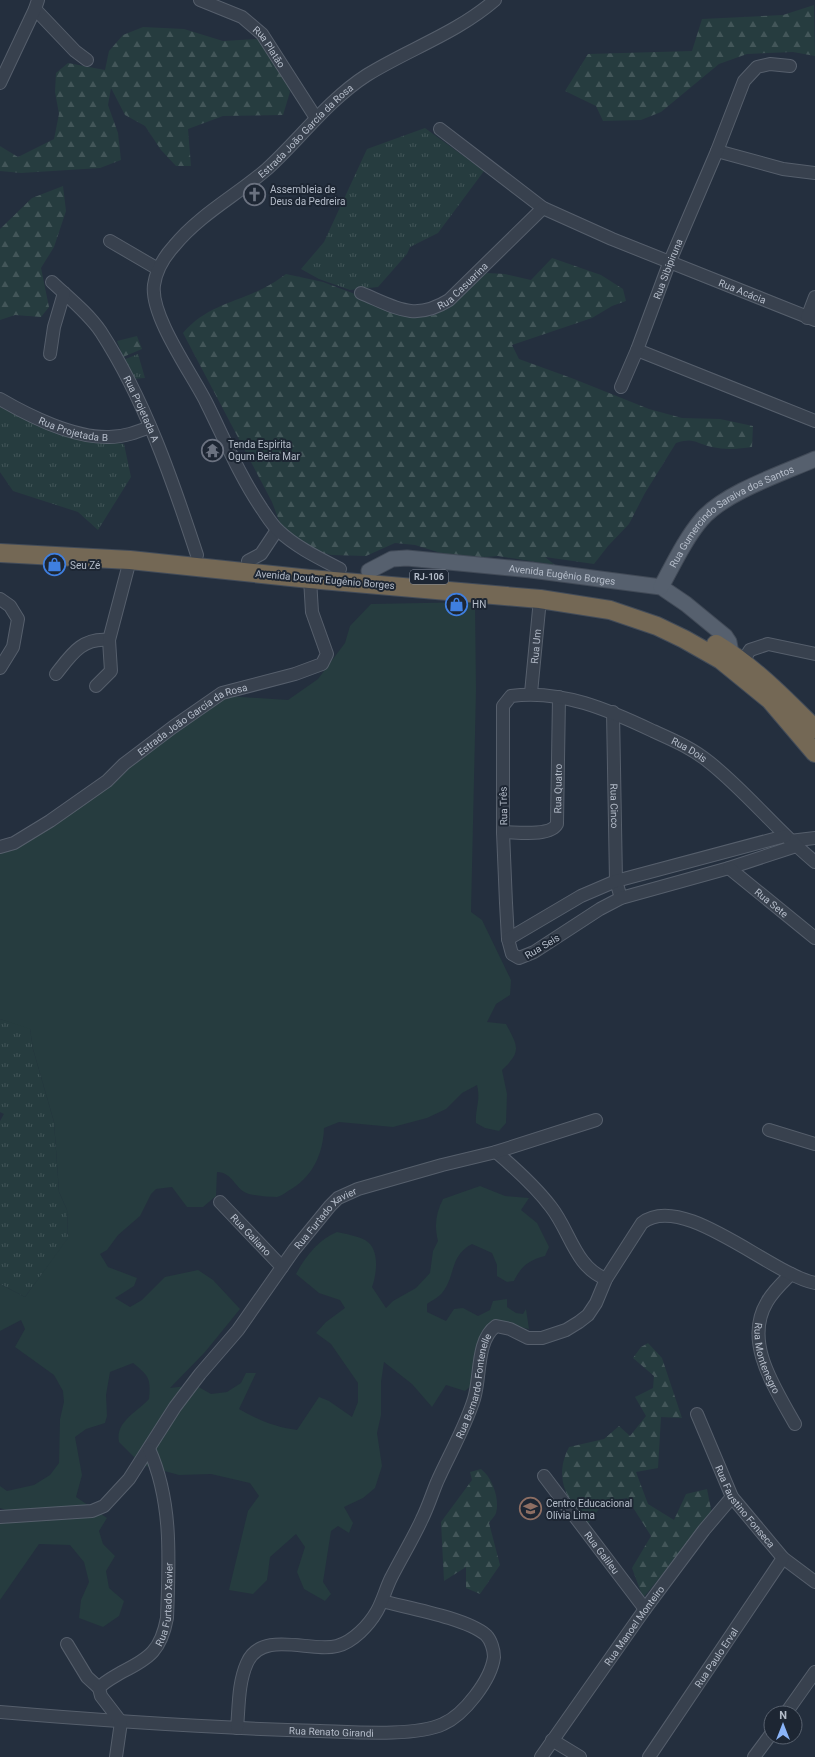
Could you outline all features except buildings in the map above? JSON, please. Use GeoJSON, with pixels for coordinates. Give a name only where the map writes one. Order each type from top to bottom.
{"type":"FeatureCollection","features":[{"type":"Feature","properties":{"kind":"highway","name":"Avenida Doutor Eugênio Borges"},"geometry":{"type":"LineString","coordinates":[[0,543],[81,546],[369,571],[537,587],[603,596],[665,616],[698,632],[737,657],[794,708],[815,730]]}},
{"type":"Feature","properties":{"kind":"highway","name":"Avenida Doutor Eugênio Borges"},"geometry":{"type":"LineString","coordinates":[[0,554],[130,560],[310,579],[540,599],[610,610],[657,626],[705,650],[721,660],[770,700],[815,752]]}},
{"type":"Feature","properties":{"kind":"main road","name":"Rua Gumercindo Saraiva dos Santos"},"geometry":{"type":"LineString","coordinates":[[661,587],[692,533],[712,509],[736,494],[815,459]]}},
{"type":"Feature","properties":{"kind":"main road","name":"Avenida Eugênio Borges"},"geometry":{"type":"LineString","coordinates":[[369,571],[392,559],[407,558],[524,569],[661,587],[686,604],[725,636],[737,657]]}},
{"type":"Feature","properties":{"kind":"street","name":"Rua Platão"},"geometry":{"type":"LineString","coordinates":[[200,0],[242,18],[262,34],[316,118]]}},
{"type":"Feature","properties":{"kind":"street","name":"Estrada João García da Rosa"},"geometry":{"type":"LineString","coordinates":[[340,569],[301,548],[277,530],[248,488],[205,400],[184,364],[162,320],[157,305],[154,286],[158,269],[174,246],[193,227],[266,170],[339,96],[365,76],[458,26],[495,0]]}},
{"type":"Feature","properties":{"kind":"street"},"geometry":{"type":"LineString","coordinates":[[0,83],[37,5],[75,51],[87,60]]}},
{"type":"Feature","properties":{"kind":"street","name":"Rua Sibipiruna"},"geometry":{"type":"LineString","coordinates":[[621,387],[637,350],[670,261],[744,81],[757,67],[770,64],[790,66]]}},
{"type":"Feature","properties":{"kind":"street"},"geometry":{"type":"LineString","coordinates":[[440,129],[543,208],[612,239],[670,261]]}},
{"type":"Feature","properties":{"kind":"street"},"geometry":{"type":"LineString","coordinates":[[716,151],[782,169],[815,173]]}},
{"type":"Feature","properties":{"kind":"street","name":"Rua Casuarina"},"geometry":{"type":"LineString","coordinates":[[362,293],[398,308],[413,312],[427,311],[438,307],[449,300],[543,208]]}},
{"type":"Feature","properties":{"kind":"street"},"geometry":{"type":"LineString","coordinates":[[110,241],[158,269]]}},
{"type":"Feature","properties":{"kind":"street","name":"Rua Acácia"},"geometry":{"type":"LineString","coordinates":[[670,261],[811,319]]}},
{"type":"Feature","properties":{"kind":"street","name":"Rua Projetada A"},"geometry":{"type":"LineString","coordinates":[[52,282],[100,331],[150,427],[197,556]]}},
{"type":"Feature","properties":{"kind":"street"},"geometry":{"type":"LineString","coordinates":[[50,354],[54,327],[64,293]]}},
{"type":"Feature","properties":{"kind":"street"},"geometry":{"type":"LineString","coordinates":[[811,319],[815,297]]}},
{"type":"Feature","properties":{"kind":"street"},"geometry":{"type":"LineString","coordinates":[[637,350],[815,421]]}},
{"type":"Feature","properties":{"kind":"street","name":"Rua Projetada B"},"geometry":{"type":"LineString","coordinates":[[0,399],[18,409],[56,425],[99,437],[128,435],[150,427]]}},
{"type":"Feature","properties":{"kind":"street"},"geometry":{"type":"LineString","coordinates":[[248,561],[261,554],[277,530]]}},
{"type":"Feature","properties":{"kind":"street"},"geometry":{"type":"LineString","coordinates":[[96,686],[109,675],[111,671],[109,640],[130,560]]}},
{"type":"Feature","properties":{"kind":"street","name":"Estrada João García da Rosa"},"geometry":{"type":"LineString","coordinates":[[0,847],[14,843],[50,821],[107,781],[124,764],[173,727],[222,693],[280,678],[322,664],[326,659],[327,654],[312,612],[310,579]]}},
{"type":"Feature","properties":{"kind":"street"},"geometry":{"type":"LineString","coordinates":[[0,599],[10,606],[18,618],[13,647],[0,668]]}},
{"type":"Feature","properties":{"kind":"street","name":"Rua Um"},"geometry":{"type":"LineString","coordinates":[[531,693],[540,599]]}},
{"type":"Feature","properties":{"kind":"street"},"geometry":{"type":"LineString","coordinates":[[56,674],[72,654],[83,644],[93,640],[109,640]]}},
{"type":"Feature","properties":{"kind":"street"},"geometry":{"type":"LineString","coordinates":[[737,657],[750,650],[768,644],[815,654]]}},
{"type":"Feature","properties":{"kind":"street","name":"Rua Dois"},"geometry":{"type":"LineString","coordinates":[[531,693],[559,697],[614,712],[686,746],[708,761],[728,778],[790,841],[815,862]]}},
{"type":"Feature","properties":{"kind":"street","name":"Rua Três"},"geometry":{"type":"LineString","coordinates":[[508,940],[503,832],[503,706],[511,696],[531,693]]}},
{"type":"Feature","properties":{"kind":"street","name":"Rua Quatro"},"geometry":{"type":"LineString","coordinates":[[503,832],[550,831],[557,824],[559,697]]}},
{"type":"Feature","properties":{"kind":"street"},"geometry":{"type":"LineString","coordinates":[[794,708],[815,720]]}},
{"type":"Feature","properties":{"kind":"street","name":"Rua Cinco"},"geometry":{"type":"LineString","coordinates":[[614,712],[616,880],[621,898]]}},
{"type":"Feature","properties":{"kind":"street","name":"Rua Seis"},"geometry":{"type":"LineString","coordinates":[[790,841],[729,868],[621,898],[604,907],[524,958],[518,958],[512,954],[508,940],[581,896],[616,880],[790,841],[815,838]]}},
{"type":"Feature","properties":{"kind":"street","name":"Rua Sete"},"geometry":{"type":"LineString","coordinates":[[729,868],[815,938]]}},
{"type":"Feature","properties":{"kind":"street","name":"Rua Furtado Xavier"},"geometry":{"type":"LineString","coordinates":[[0,1517],[92,1511],[104,1506],[129,1479],[179,1402],[200,1374],[238,1330],[282,1267],[330,1206],[349,1192],[442,1165],[496,1152],[596,1120]]}},
{"type":"Feature","properties":{"kind":"street"},"geometry":{"type":"LineString","coordinates":[[769,1130],[815,1144]]}},
{"type":"Feature","properties":{"kind":"street"},"geometry":{"type":"LineString","coordinates":[[496,1152],[529,1182],[552,1208],[587,1268],[596,1276],[606,1280]]}},
{"type":"Feature","properties":{"kind":"street","name":"Rua Galiano"},"geometry":{"type":"LineString","coordinates":[[220,1202],[282,1267]]}},
{"type":"Feature","properties":{"kind":"street","name":"Rua Bernardo Fontenelle"},"geometry":{"type":"LineString","coordinates":[[237,1728],[242,1677],[248,1661],[254,1654],[276,1644],[290,1643],[324,1648],[345,1644],[368,1623],[382,1601],[394,1573],[423,1518],[471,1408],[487,1335],[496,1326],[510,1329],[528,1338],[536,1339],[546,1338],[566,1330],[588,1315],[596,1303],[606,1280],[642,1223],[649,1217],[661,1215],[678,1216],[698,1222],[791,1274],[815,1283]]}},
{"type":"Feature","properties":{"kind":"street","name":"Rua Montenegro"},"geometry":{"type":"LineString","coordinates":[[791,1274],[768,1300],[759,1323],[757,1335],[766,1367],[794,1424]]}},
{"type":"Feature","properties":{"kind":"street","name":"Rua Faustino Fonseca"},"geometry":{"type":"LineString","coordinates":[[697,1414],[732,1497],[783,1558],[815,1582]]}},
{"type":"Feature","properties":{"kind":"street","name":"Rua Furtado Xavier"},"geometry":{"type":"LineString","coordinates":[[99,1688],[111,1678],[140,1663],[152,1654],[159,1646],[164,1632],[168,1591],[168,1532],[163,1493],[157,1466],[149,1449]]}},
{"type":"Feature","properties":{"kind":"street","name":"Rua Galileu"},"geometry":{"type":"LineString","coordinates":[[544,1476],[645,1609]]}},
{"type":"Feature","properties":{"kind":"street","name":"Rua Manoel Monteiro"},"geometry":{"type":"LineString","coordinates":[[541,1757],[645,1609],[704,1530],[732,1497]]}},
{"type":"Feature","properties":{"kind":"street","name":"Rua Paulo Erval"},"geometry":{"type":"LineString","coordinates":[[649,1757],[783,1558]]}},
{"type":"Feature","properties":{"kind":"street","name":"Rua Renato Girandi"},"geometry":{"type":"LineString","coordinates":[[0,1712],[120,1722],[370,1733],[429,1728],[443,1724],[453,1718],[477,1693],[489,1673],[494,1656],[493,1647],[486,1636],[465,1623],[382,1601]]}},
{"type":"Feature","properties":{"kind":"street"},"geometry":{"type":"LineString","coordinates":[[67,1644],[87,1677],[99,1688],[101,1696],[120,1722],[116,1757]]}},
{"type":"Feature","properties":{"kind":"street"},"geometry":{"type":"LineString","coordinates":[[792,1705],[815,1672]]}},
{"type":"Feature","properties":{"kind":"street"},"geometry":{"type":"LineString","coordinates":[[552,1740],[580,1757]]}},
{"type":"Feature","properties":{"kind":"street"},"geometry":{"type":"LineString","coordinates":[[754,1757],[763,1745]]}},
{"type":"Feature","properties":{"kind":"green space"},"geometry":{"type":"Polygon","coordinates":[[[814,5],[815,56],[793,52],[747,54],[719,64],[661,112],[641,120],[603,121],[596,106],[565,91],[588,54],[692,51],[702,19],[783,15],[814,5]]]}},
{"type":"Feature","properties":{"kind":"green space"},"geometry":{"type":"Polygon","coordinates":[[[143,27],[184,29],[223,41],[257,39],[278,58],[290,92],[283,115],[223,116],[188,129],[191,166],[176,166],[161,150],[145,126],[125,115],[111,88],[108,105],[118,133],[121,160],[100,168],[21,173],[0,171],[0,146],[18,157],[54,139],[59,114],[55,92],[56,73],[68,63],[105,70],[109,51],[123,35],[143,27]]]}},
{"type":"Feature","properties":{"kind":"green space"},"geometry":{"type":"Polygon","coordinates":[[[425,128],[484,171],[438,233],[410,247],[407,254],[378,287],[350,290],[319,279],[301,269],[324,242],[367,149],[425,128]]]}},
{"type":"Feature","properties":{"kind":"green space"},"geometry":{"type":"Polygon","coordinates":[[[63,186],[66,211],[54,247],[41,268],[49,307],[41,317],[15,315],[0,320],[0,229],[32,198],[63,186]]]}},
{"type":"Feature","properties":{"kind":"green space"},"geometry":{"type":"Polygon","coordinates":[[[552,258],[601,275],[623,289],[626,301],[612,306],[592,318],[512,345],[519,359],[649,409],[682,418],[720,419],[753,426],[752,447],[722,449],[694,441],[682,441],[676,443],[645,493],[629,524],[608,546],[594,564],[545,557],[555,565],[498,556],[460,559],[415,545],[395,543],[366,556],[331,555],[320,552],[299,541],[281,526],[272,502],[183,333],[192,324],[211,311],[264,288],[286,274],[323,282],[416,317],[435,315],[487,273],[505,274],[531,280],[552,258]]]}},
{"type":"Feature","properties":{"kind":"green space"},"geometry":{"type":"Polygon","coordinates":[[[137,336],[142,349],[123,357],[117,341],[137,336]]]}},
{"type":"Feature","properties":{"kind":"green space"},"geometry":{"type":"Polygon","coordinates":[[[138,354],[145,378],[132,379],[123,360],[138,354]]]}},
{"type":"Feature","properties":{"kind":"green space"},"geometry":{"type":"Polygon","coordinates":[[[0,403],[66,436],[124,444],[131,477],[98,530],[78,512],[13,491],[0,472],[0,403]]]}},
{"type":"Feature","properties":{"kind":"green space"},"geometry":{"type":"Polygon","coordinates":[[[475,602],[476,690],[471,912],[482,920],[511,980],[510,995],[496,1004],[487,1022],[506,1024],[516,1048],[513,1058],[502,1070],[507,1094],[506,1123],[499,1131],[485,1128],[476,1123],[478,1100],[477,1085],[462,1093],[446,1109],[427,1118],[393,1127],[339,1122],[324,1128],[321,1147],[315,1165],[310,1172],[296,1186],[281,1195],[274,1197],[249,1194],[240,1189],[227,1175],[217,1172],[216,1196],[203,1207],[187,1207],[172,1187],[156,1189],[151,1194],[140,1216],[118,1235],[107,1250],[100,1254],[108,1267],[137,1278],[134,1286],[115,1298],[130,1307],[142,1300],[165,1277],[198,1270],[213,1280],[240,1309],[205,1352],[170,1388],[195,1385],[211,1394],[227,1392],[241,1383],[246,1373],[256,1373],[239,1409],[267,1422],[289,1429],[297,1430],[319,1397],[329,1401],[352,1417],[358,1402],[358,1383],[331,1344],[316,1333],[326,1322],[345,1308],[340,1300],[319,1293],[296,1274],[313,1249],[324,1239],[337,1232],[355,1236],[370,1244],[376,1261],[372,1287],[386,1308],[393,1301],[416,1288],[430,1273],[433,1251],[438,1241],[436,1219],[443,1199],[480,1186],[505,1196],[529,1198],[521,1210],[537,1223],[549,1247],[545,1256],[534,1259],[526,1264],[514,1281],[507,1282],[497,1276],[497,1265],[492,1253],[472,1244],[460,1254],[456,1260],[446,1287],[441,1294],[427,1304],[427,1312],[446,1321],[454,1309],[463,1308],[478,1316],[490,1310],[493,1301],[507,1299],[507,1307],[516,1313],[523,1314],[526,1309],[529,1329],[511,1325],[488,1334],[471,1386],[465,1391],[446,1385],[432,1407],[412,1384],[384,1362],[381,1382],[381,1415],[377,1433],[382,1466],[375,1488],[363,1498],[344,1507],[353,1523],[349,1533],[338,1526],[331,1531],[323,1582],[331,1594],[325,1601],[304,1589],[297,1572],[305,1547],[296,1534],[270,1557],[267,1580],[253,1594],[229,1590],[248,1511],[259,1496],[250,1483],[211,1474],[179,1475],[142,1465],[119,1442],[119,1435],[120,1429],[128,1418],[149,1399],[150,1386],[148,1378],[143,1371],[133,1363],[110,1372],[106,1395],[107,1416],[105,1423],[86,1429],[75,1437],[82,1475],[76,1497],[107,1518],[99,1531],[103,1544],[115,1556],[106,1571],[109,1588],[124,1601],[119,1616],[103,1627],[79,1618],[81,1600],[89,1582],[84,1562],[70,1545],[39,1544],[0,1600],[0,1519],[12,1512],[0,1508],[0,1486],[7,1491],[34,1485],[50,1475],[59,1463],[60,1419],[64,1402],[63,1391],[54,1375],[15,1347],[25,1329],[21,1320],[0,1331],[0,1284],[25,1297],[68,1238],[67,1210],[59,1192],[54,1122],[33,1049],[30,1029],[0,1019],[0,851],[13,850],[77,807],[162,738],[226,696],[288,700],[318,679],[345,643],[350,626],[371,604],[475,602]]]}},
{"type":"Feature","properties":{"kind":"green space"},"geometry":{"type":"Polygon","coordinates":[[[0,1019],[30,1028],[33,1049],[54,1122],[59,1192],[67,1210],[68,1239],[25,1297],[0,1284],[0,1121],[4,1114],[0,1112],[0,1019]]]}},
{"type":"Feature","properties":{"kind":"green space"},"geometry":{"type":"Polygon","coordinates":[[[648,1343],[662,1358],[682,1418],[661,1417],[658,1468],[636,1472],[648,1504],[674,1520],[686,1494],[707,1489],[712,1514],[643,1598],[632,1568],[651,1536],[627,1498],[604,1502],[587,1525],[568,1497],[562,1479],[562,1469],[564,1458],[569,1447],[604,1439],[619,1426],[630,1436],[646,1416],[635,1397],[653,1388],[654,1376],[633,1358],[641,1347],[648,1343]]]}},
{"type":"Feature","properties":{"kind":"green space"},"geometry":{"type":"Polygon","coordinates":[[[481,1469],[489,1477],[496,1495],[496,1513],[489,1523],[500,1565],[480,1594],[466,1588],[466,1567],[444,1581],[441,1522],[472,1480],[470,1472],[481,1469]]]}},
{"type":"Feature","properties":{"kind":"place","name":"Assembleia de Deus da Pedreira"},"geometry":{"type":"Point","coordinates":[254,195]}},
{"type":"Feature","properties":{"kind":"place","name":"Tenda Espirita Ogum Beira Mar"},"geometry":{"type":"Point","coordinates":[212,450]}},
{"type":"Feature","properties":{"kind":"place","name":"Seu Zé"},"geometry":{"type":"Point","coordinates":[54,565]}},
{"type":"Feature","properties":{"kind":"place","name":"HN"},"geometry":{"type":"Point","coordinates":[456,604]}},
{"type":"Feature","properties":{"kind":"place","name":"Centro Educacional Olívia Lima"},"geometry":{"type":"Point","coordinates":[530,1509]}}]}
